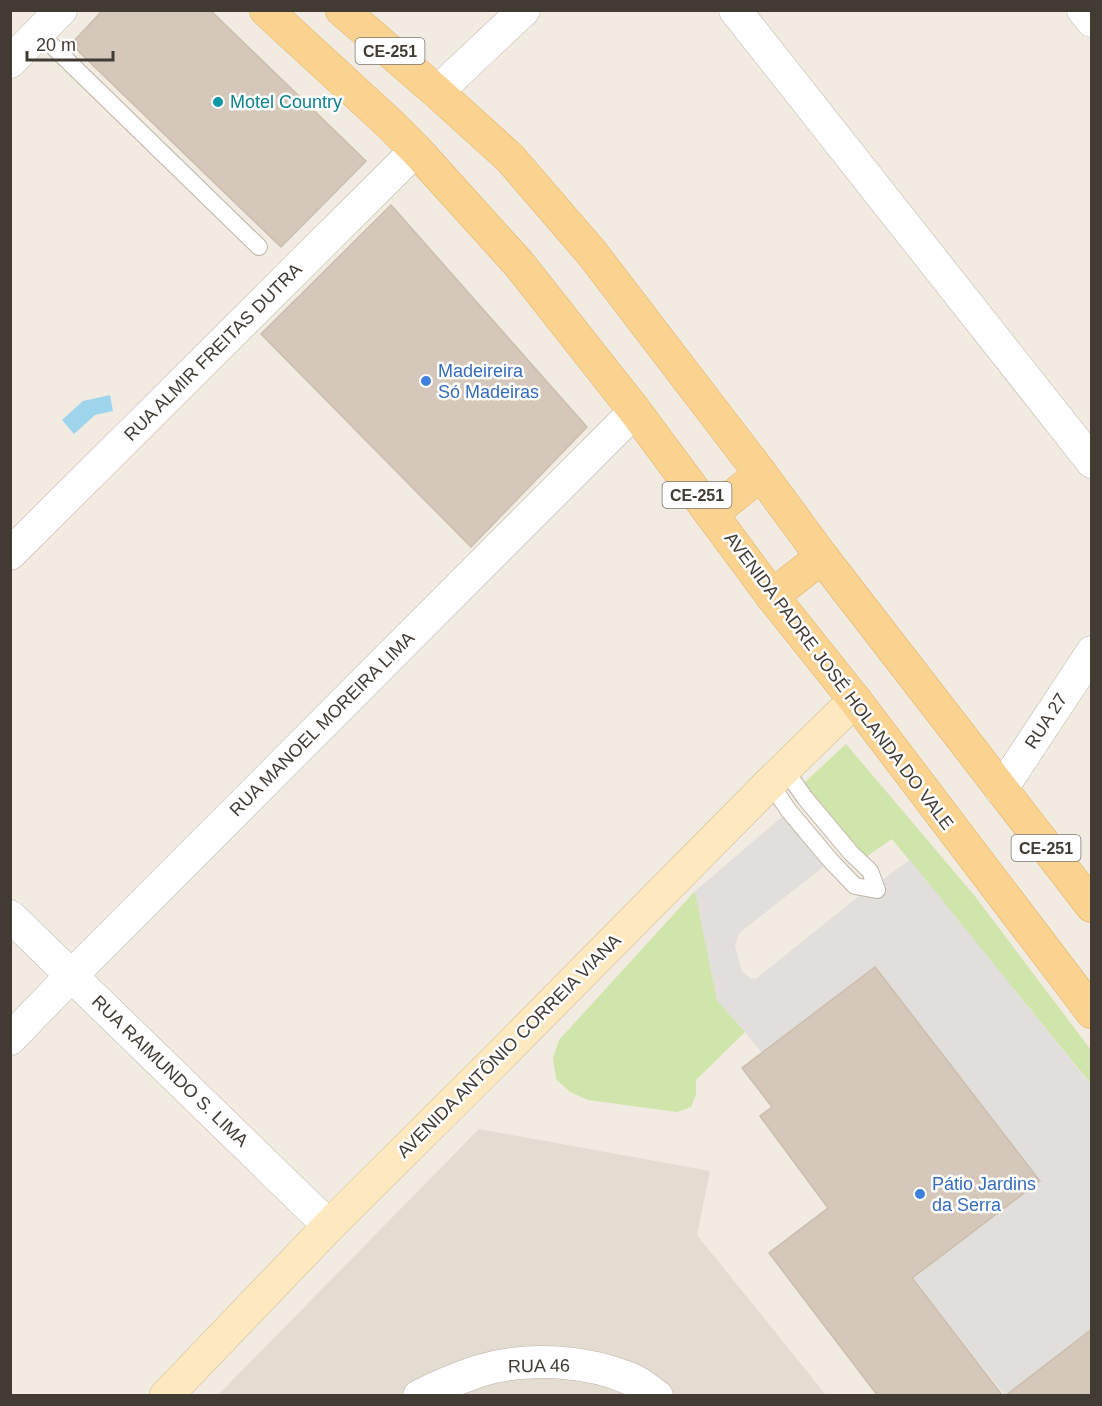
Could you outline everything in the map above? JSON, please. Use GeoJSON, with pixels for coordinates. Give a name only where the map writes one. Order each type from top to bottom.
{"type":"FeatureCollection","features":[{"type":"Feature","properties":{"kind":"main road","name":"AVENIDA PADRE JOSÉ HOLANDA DO VALE"},"geometry":{"type":"LineString","coordinates":[[266,10],[416,150],[519,264],[635,411],[772,596],[855,700],[1092,1012]]}},
{"type":"Feature","properties":{"kind":"main road","name":"CE-251"},"geometry":{"type":"LineString","coordinates":[[342,10],[510,158],[584,243],[822,557],[1092,906]]}},
{"type":"Feature","properties":{"kind":"main road"},"geometry":{"type":"LineString","coordinates":[[711,514],[761,474]]}},
{"type":"Feature","properties":{"kind":"main road"},"geometry":{"type":"LineString","coordinates":[[772,596],[822,557]]}},
{"type":"Feature","properties":{"kind":"street"},"geometry":{"type":"LineString","coordinates":[[10,62],[61,10]]}},
{"type":"Feature","properties":{"kind":"street"},"geometry":{"type":"LineString","coordinates":[[437,92],[524,10]]}},
{"type":"Feature","properties":{"kind":"street"},"geometry":{"type":"LineString","coordinates":[[735,10],[1092,462]]}},
{"type":"Feature","properties":{"kind":"street"},"geometry":{"type":"LineString","coordinates":[[1083,10],[1092,21]]}},
{"type":"Feature","properties":{"kind":"street","name":"RUA ALMIR FREITAS DUTRA"},"geometry":{"type":"LineString","coordinates":[[10,554],[416,150]]}},
{"type":"Feature","properties":{"kind":"street","name":"RUA MANOEL MOREIRA LIMA"},"geometry":{"type":"LineString","coordinates":[[10,1039],[635,411]]}},
{"type":"Feature","properties":{"kind":"street","name":"RUA 27"},"geometry":{"type":"LineString","coordinates":[[1001,790],[1092,652]]}},
{"type":"Feature","properties":{"kind":"street","name":"AVENIDA ANTÔNIO CORREIA VIANA"},"geometry":{"type":"LineString","coordinates":[[166,1395],[329,1226],[855,700]]}},
{"type":"Feature","properties":{"kind":"street","name":"RUA RAIMUNDO S. LIMA"},"geometry":{"type":"LineString","coordinates":[[10,916],[329,1226]]}},
{"type":"Feature","properties":{"kind":"street","name":"RUA 46"},"geometry":{"type":"LineString","coordinates":[[419,1395],[481,1371],[516,1363],[555,1363],[596,1367],[635,1381],[657,1395]]}},
{"type":"Feature","properties":{"kind":"lane"},"geometry":{"type":"LineString","coordinates":[[39,33],[259,247]]}},
{"type":"Feature","properties":{"kind":"lane"},"geometry":{"type":"LineString","coordinates":[[777,776],[805,798],[851,853],[870,871],[877,890],[855,886],[831,861],[789,811],[777,776]]}},
{"type":"Feature","properties":{"kind":"shaded area"},"geometry":{"type":"Polygon","coordinates":[[[789,811],[831,861],[739,933],[735,946],[742,971],[751,979],[757,978],[854,900],[910,860],[1091,1085],[1091,1329],[1005,1395],[912,1278],[1040,1180],[875,967],[762,1053],[717,1000],[695,891],[789,811]]]}},
{"type":"Feature","properties":{"kind":"shaded area"},"geometry":{"type":"Polygon","coordinates":[[[479,1129],[710,1171],[697,1235],[826,1395],[217,1396],[479,1129]]]}},
{"type":"Feature","properties":{"kind":"green space"},"geometry":{"type":"Polygon","coordinates":[[[846,744],[974,895],[1091,1050],[1091,1084],[892,839],[866,857],[804,783],[846,744]]]}},
{"type":"Feature","properties":{"kind":"green space"},"geometry":{"type":"Polygon","coordinates":[[[695,891],[717,1000],[745,1032],[696,1080],[696,1094],[691,1107],[677,1112],[588,1100],[570,1092],[556,1079],[553,1058],[559,1040],[695,891]]]}},
{"type":"Feature","properties":{"kind":"water"},"geometry":{"type":"Polygon","coordinates":[[[110,395],[113,411],[95,415],[74,434],[62,420],[83,401],[110,395]]]}},
{"type":"Feature","properties":{"kind":"building","name":"Motel Country"},"geometry":{"type":"Polygon","coordinates":[[[103,10],[210,10],[366,161],[281,247],[71,44],[103,10]]]}},
{"type":"Feature","properties":{"kind":"building","name":"Madeireira Só Madeiras"},"geometry":{"type":"Polygon","coordinates":[[[391,205],[587,427],[471,547],[261,334],[391,205]]]}},
{"type":"Feature","properties":{"kind":"building","name":"Pátio Jardins da Serra"},"geometry":{"type":"Polygon","coordinates":[[[875,967],[1040,1181],[912,1278],[1003,1396],[878,1396],[769,1253],[828,1208],[760,1116],[772,1107],[742,1068],[875,967]]]}},
{"type":"Feature","properties":{"kind":"building"},"geometry":{"type":"Polygon","coordinates":[[[1092,1329],[1092,1395],[1005,1396],[1092,1329]]]}},
{"type":"Feature","properties":{"kind":"place","name":"Motel Country"},"geometry":{"type":"Point","coordinates":[218,102]}},
{"type":"Feature","properties":{"kind":"place","name":"Madeireira Só Madeiras"},"geometry":{"type":"Point","coordinates":[426,381]}},
{"type":"Feature","properties":{"kind":"place","name":"Pátio Jardins da Serra"},"geometry":{"type":"Point","coordinates":[920,1194]}}]}
